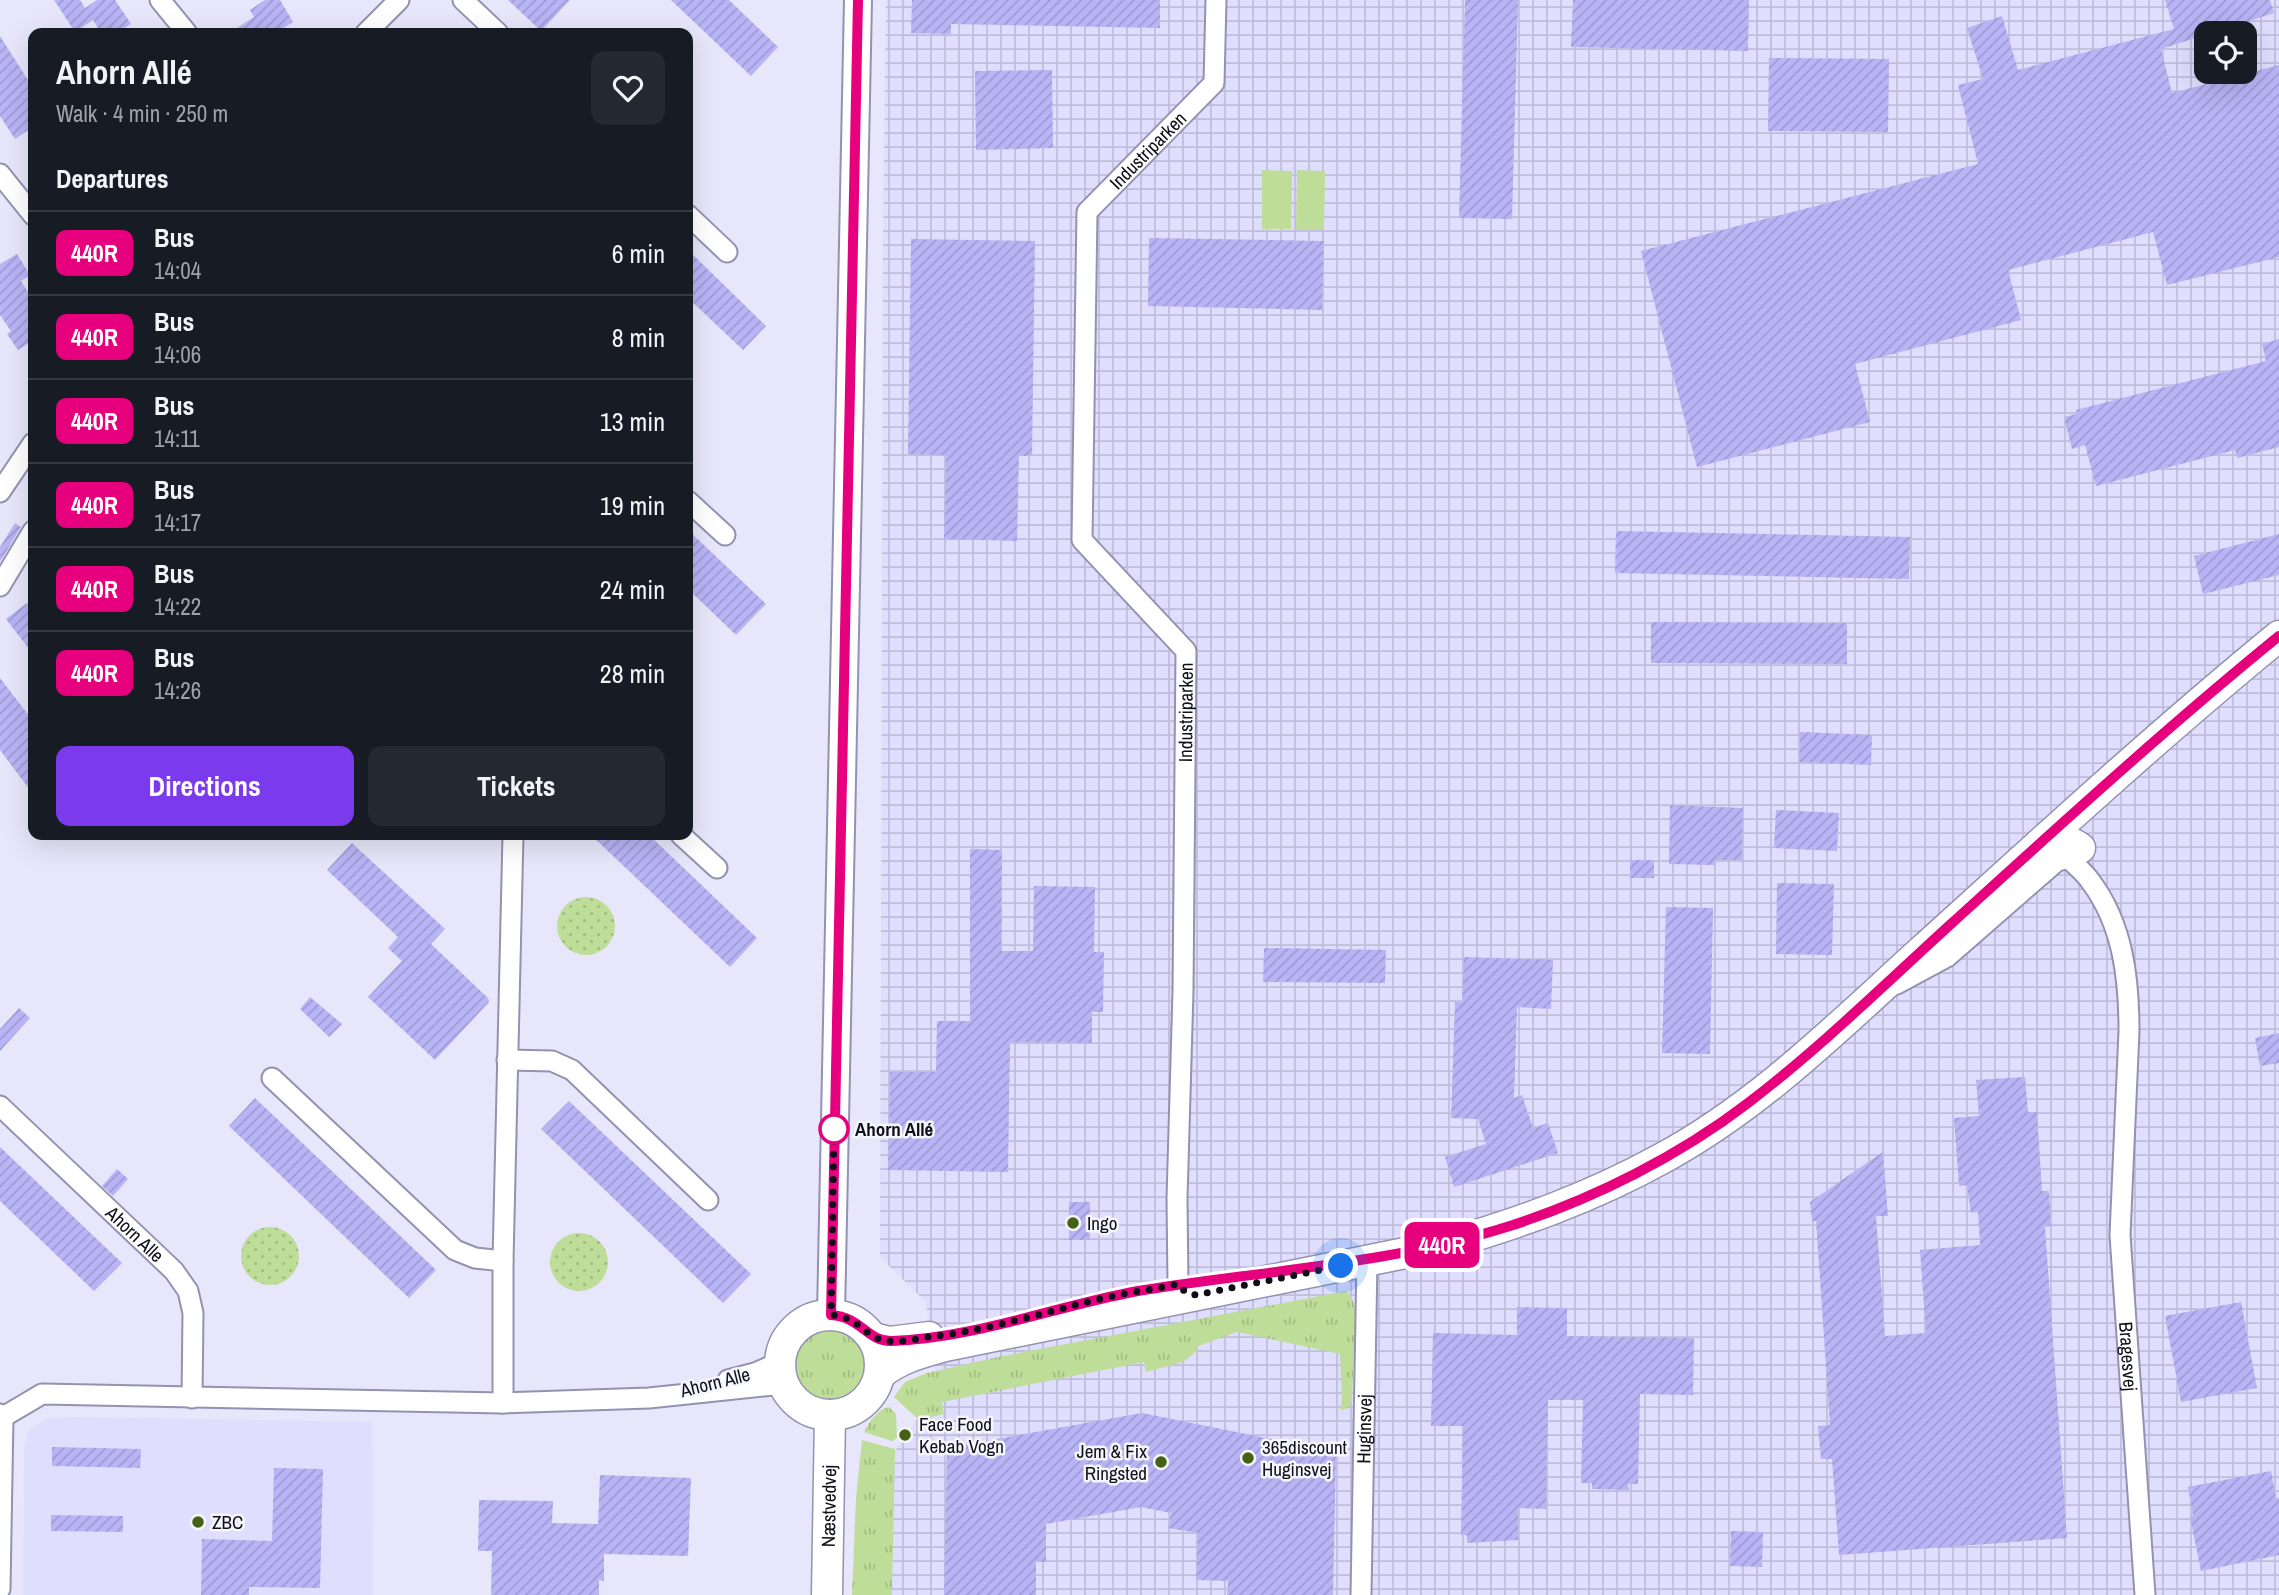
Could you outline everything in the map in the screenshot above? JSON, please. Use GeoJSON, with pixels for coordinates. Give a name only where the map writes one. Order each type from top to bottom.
{"type":"FeatureCollection","features":[{"type":"Feature","properties":{"kind":"main road"},"geometry":{"type":"LineString","coordinates":[[831,1315],[858,0]]}},
{"type":"Feature","properties":{"kind":"main road"},"geometry":{"type":"LineString","coordinates":[[873,1338],[890,1342],[954,1334],[1017,1322],[1108,1297],[1187,1290],[1367,1261],[1440,1246],[1513,1225],[1570,1203],[1662,1159],[1745,1106],[2064,843],[2180,719],[2279,636]]}},
{"type":"Feature","properties":{"kind":"main road"},"geometry":{"type":"LineString","coordinates":[[1821,1044],[1832,1038],[2064,843],[2279,644]]}},
{"type":"Feature","properties":{"kind":"main road"},"geometry":{"type":"LineString","coordinates":[[880,1374],[905,1357],[945,1346],[1076,1318],[1187,1290]]}},
{"type":"Feature","properties":{"kind":"main road"},"geometry":{"type":"LineString","coordinates":[[831,1315],[858,1323],[873,1338],[880,1359],[880,1374],[865,1401],[846,1412],[830,1415],[806,1409],[792,1398],[782,1373],[786,1340],[796,1328],[815,1317],[831,1315]]}},
{"type":"Feature","properties":{"kind":"main road","name":"Næstvedvej"},"geometry":{"type":"LineString","coordinates":[[827,1595],[830,1415]]}},
{"type":"Feature","properties":{"kind":"street"},"geometry":{"type":"LineString","coordinates":[[160,0],[183,28]]}},
{"type":"Feature","properties":{"kind":"street"},"geometry":{"type":"LineString","coordinates":[[371,28],[399,0]]}},
{"type":"Feature","properties":{"kind":"street"},"geometry":{"type":"LineString","coordinates":[[463,0],[493,28]]}},
{"type":"Feature","properties":{"kind":"street","name":"Industriparken"},"geometry":{"type":"LineString","coordinates":[[1187,1290],[1177,1199],[1183,991],[1186,651],[1082,540],[1087,212],[1214,83],[1216,0]]}},
{"type":"Feature","properties":{"kind":"street"},"geometry":{"type":"LineString","coordinates":[[0,174],[28,209]]}},
{"type":"Feature","properties":{"kind":"street"},"geometry":{"type":"LineString","coordinates":[[693,220],[727,252]]}},
{"type":"Feature","properties":{"kind":"street"},"geometry":{"type":"LineString","coordinates":[[0,492],[28,457]]}},
{"type":"Feature","properties":{"kind":"street"},"geometry":{"type":"LineString","coordinates":[[693,506],[725,535]]}},
{"type":"Feature","properties":{"kind":"street"},"geometry":{"type":"LineString","coordinates":[[0,586],[28,539]]}},
{"type":"Feature","properties":{"kind":"street"},"geometry":{"type":"LineString","coordinates":[[503,1402],[503,1261],[513,840]]}},
{"type":"Feature","properties":{"kind":"street"},"geometry":{"type":"LineString","coordinates":[[686,840],[717,868]]}},
{"type":"Feature","properties":{"kind":"street","name":"Bragesvej"},"geometry":{"type":"LineString","coordinates":[[2064,843],[2116,898],[2130,933],[2137,964],[2140,994],[2139,1041],[2125,1117],[2120,1235],[2145,1595]]}},
{"type":"Feature","properties":{"kind":"street"},"geometry":{"type":"LineString","coordinates":[[507,1060],[552,1061],[572,1070],[708,1200]]}},
{"type":"Feature","properties":{"kind":"street"},"geometry":{"type":"LineString","coordinates":[[272,1077],[455,1250],[475,1258],[503,1261]]}},
{"type":"Feature","properties":{"kind":"street","name":"Ahorn Alle"},"geometry":{"type":"LineString","coordinates":[[0,1106],[174,1271],[188,1291],[193,1313],[192,1398]]}},
{"type":"Feature","properties":{"kind":"street","name":"Huginsvej"},"geometry":{"type":"LineString","coordinates":[[1362,1595],[1367,1261]]}},
{"type":"Feature","properties":{"kind":"street","name":"Ahorn Alle"},"geometry":{"type":"LineString","coordinates":[[0,1589],[2,1415],[42,1394],[503,1402],[649,1398],[755,1373],[782,1373]]}},
{"type":"Feature","properties":{"kind":"shaded area"},"geometry":{"type":"Polygon","coordinates":[[[886,0],[2279,0],[2279,1595],[883,1595],[887,1462],[937,1391],[926,1302],[880,1257],[886,0]]]}},
{"type":"Feature","properties":{"kind":"shaded area","name":"ZBC"},"geometry":{"type":"Polygon","coordinates":[[[48,1418],[372,1422],[373,1595],[23,1595],[24,1448],[29,1429],[48,1418]]]}},
{"type":"Feature","properties":{"kind":"green space"},"geometry":{"type":"Polygon","coordinates":[[[1262,170],[1292,171],[1291,229],[1262,229],[1262,170]]]}},
{"type":"Feature","properties":{"kind":"green space"},"geometry":{"type":"Polygon","coordinates":[[[1297,170],[1325,171],[1324,230],[1296,230],[1297,170]]]}},
{"type":"Feature","properties":{"kind":"green space"},"geometry":{"type":"Polygon","coordinates":[[[580,897],[592,897],[607,905],[615,920],[615,932],[607,947],[592,955],[580,955],[565,947],[557,932],[557,920],[565,905],[580,897]]]}},
{"type":"Feature","properties":{"kind":"green space"},"geometry":{"type":"Polygon","coordinates":[[[264,1227],[276,1227],[286,1231],[295,1240],[299,1262],[291,1277],[276,1285],[264,1285],[254,1281],[245,1272],[241,1262],[241,1250],[245,1240],[254,1231],[264,1227]]]}},
{"type":"Feature","properties":{"kind":"green space"},"geometry":{"type":"Polygon","coordinates":[[[573,1233],[585,1233],[595,1237],[604,1246],[608,1268],[600,1283],[585,1291],[573,1291],[563,1287],[554,1278],[550,1268],[550,1256],[554,1246],[563,1237],[573,1233]]]}},
{"type":"Feature","properties":{"kind":"green space"},"geometry":{"type":"Polygon","coordinates":[[[1346,1291],[1355,1309],[1357,1324],[1352,1401],[1349,1408],[1340,1410],[1340,1354],[1237,1332],[1196,1347],[1198,1350],[1183,1362],[1146,1372],[1144,1362],[942,1402],[944,1414],[919,1420],[894,1397],[905,1382],[927,1373],[1346,1291]]]}},
{"type":"Feature","properties":{"kind":"green space"},"geometry":{"type":"Polygon","coordinates":[[[831,1327],[851,1333],[861,1343],[867,1363],[861,1383],[851,1393],[831,1399],[811,1393],[801,1383],[795,1363],[801,1343],[811,1333],[831,1327]]]}},
{"type":"Feature","properties":{"kind":"green space"},"geometry":{"type":"Polygon","coordinates":[[[889,1407],[896,1414],[897,1438],[892,1441],[864,1432],[878,1413],[889,1407]]]}},
{"type":"Feature","properties":{"kind":"green space"},"geometry":{"type":"Polygon","coordinates":[[[862,1440],[895,1449],[892,1595],[852,1595],[856,1498],[862,1440]]]}},
{"type":"Feature","properties":{"kind":"building"},"geometry":{"type":"Polygon","coordinates":[[[54,0],[80,0],[85,8],[97,0],[115,0],[131,24],[124,28],[98,28],[93,20],[81,28],[72,28],[54,0]]]}},
{"type":"Feature","properties":{"kind":"building"},"geometry":{"type":"Polygon","coordinates":[[[265,0],[280,0],[293,22],[283,28],[237,28],[254,17],[250,10],[265,0]]]}},
{"type":"Feature","properties":{"kind":"building"},"geometry":{"type":"Polygon","coordinates":[[[508,0],[570,0],[544,28],[538,28],[508,0]]]}},
{"type":"Feature","properties":{"kind":"building"},"geometry":{"type":"Polygon","coordinates":[[[671,0],[729,0],[778,47],[751,76],[671,0]]]}},
{"type":"Feature","properties":{"kind":"building"},"geometry":{"type":"Polygon","coordinates":[[[912,0],[1160,0],[1160,28],[951,24],[951,34],[911,33],[912,0]]]}},
{"type":"Feature","properties":{"kind":"building"},"geometry":{"type":"Polygon","coordinates":[[[1465,0],[1518,0],[1512,219],[1459,218],[1465,0]]]}},
{"type":"Feature","properties":{"kind":"building"},"geometry":{"type":"Polygon","coordinates":[[[1573,0],[1749,0],[1748,51],[1571,47],[1573,0]]]}},
{"type":"Feature","properties":{"kind":"building"},"geometry":{"type":"Polygon","coordinates":[[[2165,0],[2270,0],[2274,13],[2249,21],[2194,21],[2194,38],[2161,49],[2172,93],[2206,84],[2257,84],[2257,71],[2279,65],[2279,257],[2167,285],[2153,232],[2008,270],[2021,320],[1855,364],[1870,422],[1697,467],[1641,251],[1978,164],[1958,85],[1983,79],[1967,28],[2002,16],[2018,70],[2174,29],[2165,0]]]}},
{"type":"Feature","properties":{"kind":"building"},"geometry":{"type":"Polygon","coordinates":[[[0,36],[28,80],[28,130],[15,139],[0,116],[0,36]]]}},
{"type":"Feature","properties":{"kind":"building"},"geometry":{"type":"Polygon","coordinates":[[[1769,58],[1889,59],[1888,132],[1768,131],[1769,58]]]}},
{"type":"Feature","properties":{"kind":"building"},"geometry":{"type":"Polygon","coordinates":[[[1052,70],[1053,148],[976,150],[975,71],[1052,70]]]}},
{"type":"Feature","properties":{"kind":"building"},"geometry":{"type":"Polygon","coordinates":[[[1149,238],[1324,241],[1322,310],[1148,306],[1149,238]]]}},
{"type":"Feature","properties":{"kind":"building"},"geometry":{"type":"Polygon","coordinates":[[[911,239],[1035,241],[1032,456],[1019,456],[1017,541],[944,539],[946,455],[908,454],[911,239]]]}},
{"type":"Feature","properties":{"kind":"building"},"geometry":{"type":"Polygon","coordinates":[[[17,254],[28,272],[28,276],[21,281],[28,292],[28,343],[18,350],[7,334],[11,331],[0,315],[0,264],[17,254]]]}},
{"type":"Feature","properties":{"kind":"building"},"geometry":{"type":"Polygon","coordinates":[[[693,255],[766,326],[743,350],[693,303],[693,255]]]}},
{"type":"Feature","properties":{"kind":"building"},"geometry":{"type":"Polygon","coordinates":[[[2279,339],[2279,447],[2237,458],[2235,450],[2096,486],[2085,445],[2072,449],[2064,417],[2077,414],[2076,410],[2266,361],[2262,344],[2279,339]]]}},
{"type":"Feature","properties":{"kind":"building"},"geometry":{"type":"Polygon","coordinates":[[[15,523],[21,527],[0,562],[0,547],[15,523]]]}},
{"type":"Feature","properties":{"kind":"building"},"geometry":{"type":"Polygon","coordinates":[[[1616,531],[1910,537],[1909,579],[1615,573],[1616,531]]]}},
{"type":"Feature","properties":{"kind":"building"},"geometry":{"type":"Polygon","coordinates":[[[2279,534],[2279,575],[2203,594],[2194,556],[2279,534]]]}},
{"type":"Feature","properties":{"kind":"building"},"geometry":{"type":"Polygon","coordinates":[[[693,535],[766,604],[736,635],[693,594],[693,535]]]}},
{"type":"Feature","properties":{"kind":"building"},"geometry":{"type":"Polygon","coordinates":[[[27,603],[28,648],[6,619],[27,603]]]}},
{"type":"Feature","properties":{"kind":"building"},"geometry":{"type":"Polygon","coordinates":[[[1651,622],[1847,623],[1847,664],[1651,663],[1651,622]]]}},
{"type":"Feature","properties":{"kind":"building"},"geometry":{"type":"Polygon","coordinates":[[[0,678],[28,714],[28,787],[0,750],[0,678]]]}},
{"type":"Feature","properties":{"kind":"building"},"geometry":{"type":"Polygon","coordinates":[[[1800,732],[1872,735],[1871,765],[1799,762],[1800,732]]]}},
{"type":"Feature","properties":{"kind":"building"},"geometry":{"type":"Polygon","coordinates":[[[1670,805],[1743,808],[1742,860],[1715,860],[1715,865],[1669,864],[1670,805]]]}},
{"type":"Feature","properties":{"kind":"building"},"geometry":{"type":"Polygon","coordinates":[[[1776,810],[1839,813],[1837,851],[1774,848],[1776,810]]]}},
{"type":"Feature","properties":{"kind":"building"},"geometry":{"type":"Polygon","coordinates":[[[596,840],[654,840],[757,938],[730,967],[596,840]]]}},
{"type":"Feature","properties":{"kind":"building"},"geometry":{"type":"Polygon","coordinates":[[[352,843],[445,929],[431,944],[488,998],[489,1002],[435,1060],[368,997],[402,961],[388,948],[398,937],[327,870],[352,843]]]}},
{"type":"Feature","properties":{"kind":"building"},"geometry":{"type":"Polygon","coordinates":[[[970,849],[1002,850],[1001,951],[1033,951],[1034,886],[1095,887],[1094,952],[1104,952],[1103,1012],[1092,1012],[1092,1043],[1010,1042],[1008,1172],[888,1170],[890,1072],[936,1072],[937,1021],[970,1021],[970,849]]]}},
{"type":"Feature","properties":{"kind":"building"},"geometry":{"type":"Polygon","coordinates":[[[1630,860],[1654,860],[1654,878],[1630,878],[1630,860]]]}},
{"type":"Feature","properties":{"kind":"building"},"geometry":{"type":"Polygon","coordinates":[[[1777,883],[1834,884],[1832,955],[1776,954],[1777,883]]]}},
{"type":"Feature","properties":{"kind":"building"},"geometry":{"type":"Polygon","coordinates":[[[1666,907],[1713,908],[1710,1054],[1662,1053],[1666,907]]]}},
{"type":"Feature","properties":{"kind":"building"},"geometry":{"type":"Polygon","coordinates":[[[1264,948],[1386,950],[1385,983],[1263,982],[1264,948]]]}},
{"type":"Feature","properties":{"kind":"building"},"geometry":{"type":"Polygon","coordinates":[[[1464,957],[1553,960],[1551,1009],[1517,1007],[1514,1098],[1522,1095],[1533,1128],[1548,1123],[1558,1153],[1454,1187],[1445,1157],[1486,1144],[1478,1119],[1451,1118],[1455,1002],[1462,1002],[1464,957]]]}},
{"type":"Feature","properties":{"kind":"building"},"geometry":{"type":"Polygon","coordinates":[[[310,997],[342,1024],[329,1037],[300,1009],[310,997]]]}},
{"type":"Feature","properties":{"kind":"building"},"geometry":{"type":"Polygon","coordinates":[[[19,1008],[30,1018],[0,1051],[0,1029],[19,1008]]]}},
{"type":"Feature","properties":{"kind":"building"},"geometry":{"type":"Polygon","coordinates":[[[2279,1033],[2279,1063],[2260,1066],[2255,1038],[2279,1033]]]}},
{"type":"Feature","properties":{"kind":"building"},"geometry":{"type":"Polygon","coordinates":[[[2025,1077],[2028,1112],[2037,1112],[2042,1191],[2049,1191],[2051,1226],[2045,1227],[2067,1538],[1839,1555],[1832,1459],[1821,1459],[1818,1426],[1830,1425],[1816,1221],[1812,1221],[1810,1202],[1883,1152],[1888,1216],[1876,1216],[1885,1336],[1926,1333],[1920,1250],[1980,1245],[1978,1212],[1971,1213],[1967,1185],[1959,1186],[1954,1118],[1979,1116],[1976,1080],[2025,1077]]]}},
{"type":"Feature","properties":{"kind":"building"},"geometry":{"type":"Polygon","coordinates":[[[255,1098],[436,1270],[409,1298],[229,1126],[255,1098]]]}},
{"type":"Feature","properties":{"kind":"building"},"geometry":{"type":"Polygon","coordinates":[[[569,1101],[751,1274],[723,1303],[541,1129],[569,1101]]]}},
{"type":"Feature","properties":{"kind":"building"},"geometry":{"type":"Polygon","coordinates":[[[0,1147],[122,1263],[94,1291],[0,1201],[0,1147]]]}},
{"type":"Feature","properties":{"kind":"building"},"geometry":{"type":"Polygon","coordinates":[[[117,1169],[128,1179],[113,1196],[102,1186],[117,1169]]]}},
{"type":"Feature","properties":{"kind":"building"},"geometry":{"type":"Polygon","coordinates":[[[1069,1202],[1090,1202],[1090,1240],[1069,1240],[1069,1202]]]}},
{"type":"Feature","properties":{"kind":"building"},"geometry":{"type":"Polygon","coordinates":[[[2241,1302],[2257,1388],[2181,1402],[2165,1316],[2241,1302]]]}},
{"type":"Feature","properties":{"kind":"building"},"geometry":{"type":"Polygon","coordinates":[[[1517,1307],[1567,1308],[1567,1336],[1694,1338],[1693,1395],[1640,1394],[1638,1484],[1628,1484],[1629,1490],[1592,1489],[1592,1483],[1581,1483],[1583,1400],[1548,1400],[1546,1509],[1518,1508],[1518,1540],[1467,1543],[1467,1535],[1461,1535],[1463,1426],[1431,1426],[1433,1333],[1517,1335],[1517,1307]]]}},
{"type":"Feature","properties":{"kind":"building"},"geometry":{"type":"Polygon","coordinates":[[[1142,1413],[1336,1452],[1333,1595],[1227,1595],[1228,1581],[1196,1580],[1198,1533],[1168,1528],[1171,1513],[1141,1507],[1046,1524],[1046,1562],[1036,1562],[1036,1595],[944,1595],[947,1448],[1142,1413]]]}},
{"type":"Feature","properties":{"kind":"building"},"geometry":{"type":"Polygon","coordinates":[[[52,1447],[141,1449],[140,1468],[52,1466],[52,1447]]]}},
{"type":"Feature","properties":{"kind":"building"},"geometry":{"type":"Polygon","coordinates":[[[274,1468],[323,1469],[320,1588],[249,1587],[249,1595],[201,1595],[202,1539],[272,1541],[274,1468]]]}},
{"type":"Feature","properties":{"kind":"building"},"geometry":{"type":"Polygon","coordinates":[[[2271,1471],[2276,1498],[2279,1498],[2279,1555],[2201,1571],[2190,1517],[2193,1516],[2188,1487],[2271,1471]]]}},
{"type":"Feature","properties":{"kind":"building"},"geometry":{"type":"Polygon","coordinates":[[[600,1475],[691,1478],[688,1556],[604,1554],[604,1581],[599,1580],[599,1595],[491,1595],[492,1551],[478,1551],[479,1500],[553,1501],[552,1523],[598,1524],[600,1475]]]}},
{"type":"Feature","properties":{"kind":"building"},"geometry":{"type":"Polygon","coordinates":[[[51,1515],[123,1516],[123,1532],[51,1531],[51,1515]]]}},
{"type":"Feature","properties":{"kind":"building"},"geometry":{"type":"Polygon","coordinates":[[[1731,1531],[1763,1532],[1762,1567],[1730,1566],[1731,1531]]]}},
{"type":"Feature","properties":{"kind":"bus line","name":"440R"},"geometry":{"type":"LineString","coordinates":[[858,0],[831,1315],[858,1323],[873,1338],[890,1342],[954,1334],[1017,1322],[1138,1291],[1367,1261],[1440,1246],[1513,1225],[1570,1203],[1662,1159],[1745,1106],[1821,1044],[2036,846],[2222,682],[2279,636]]}},
{"type":"Feature","properties":{"kind":"place","name":"Ahorn Allé"},"geometry":{"type":"Point","coordinates":[834,1129]}},
{"type":"Feature","properties":{"kind":"place","name":"Ingo"},"geometry":{"type":"Point","coordinates":[1073,1223]}},
{"type":"Feature","properties":{"kind":"place","name":"Face Food Kebab Vogn"},"geometry":{"type":"Point","coordinates":[905,1435]}},
{"type":"Feature","properties":{"kind":"place","name":"365discount Huginsvej"},"geometry":{"type":"Point","coordinates":[1248,1458]}},
{"type":"Feature","properties":{"kind":"place","name":"Jem & Fix Ringsted"},"geometry":{"type":"Point","coordinates":[1161,1462]}},
{"type":"Feature","properties":{"kind":"place","name":"ZBC"},"geometry":{"type":"Point","coordinates":[198,1522]}},
{"type":"Feature","properties":{"kind":"route"},"geometry":{"type":"LineString","coordinates":[[834,1129],[831,1315],[858,1323],[873,1338],[890,1342],[954,1334],[1017,1322],[1138,1291],[1178,1284],[1180,1290],[1196,1295],[1341,1266]]}}]}
